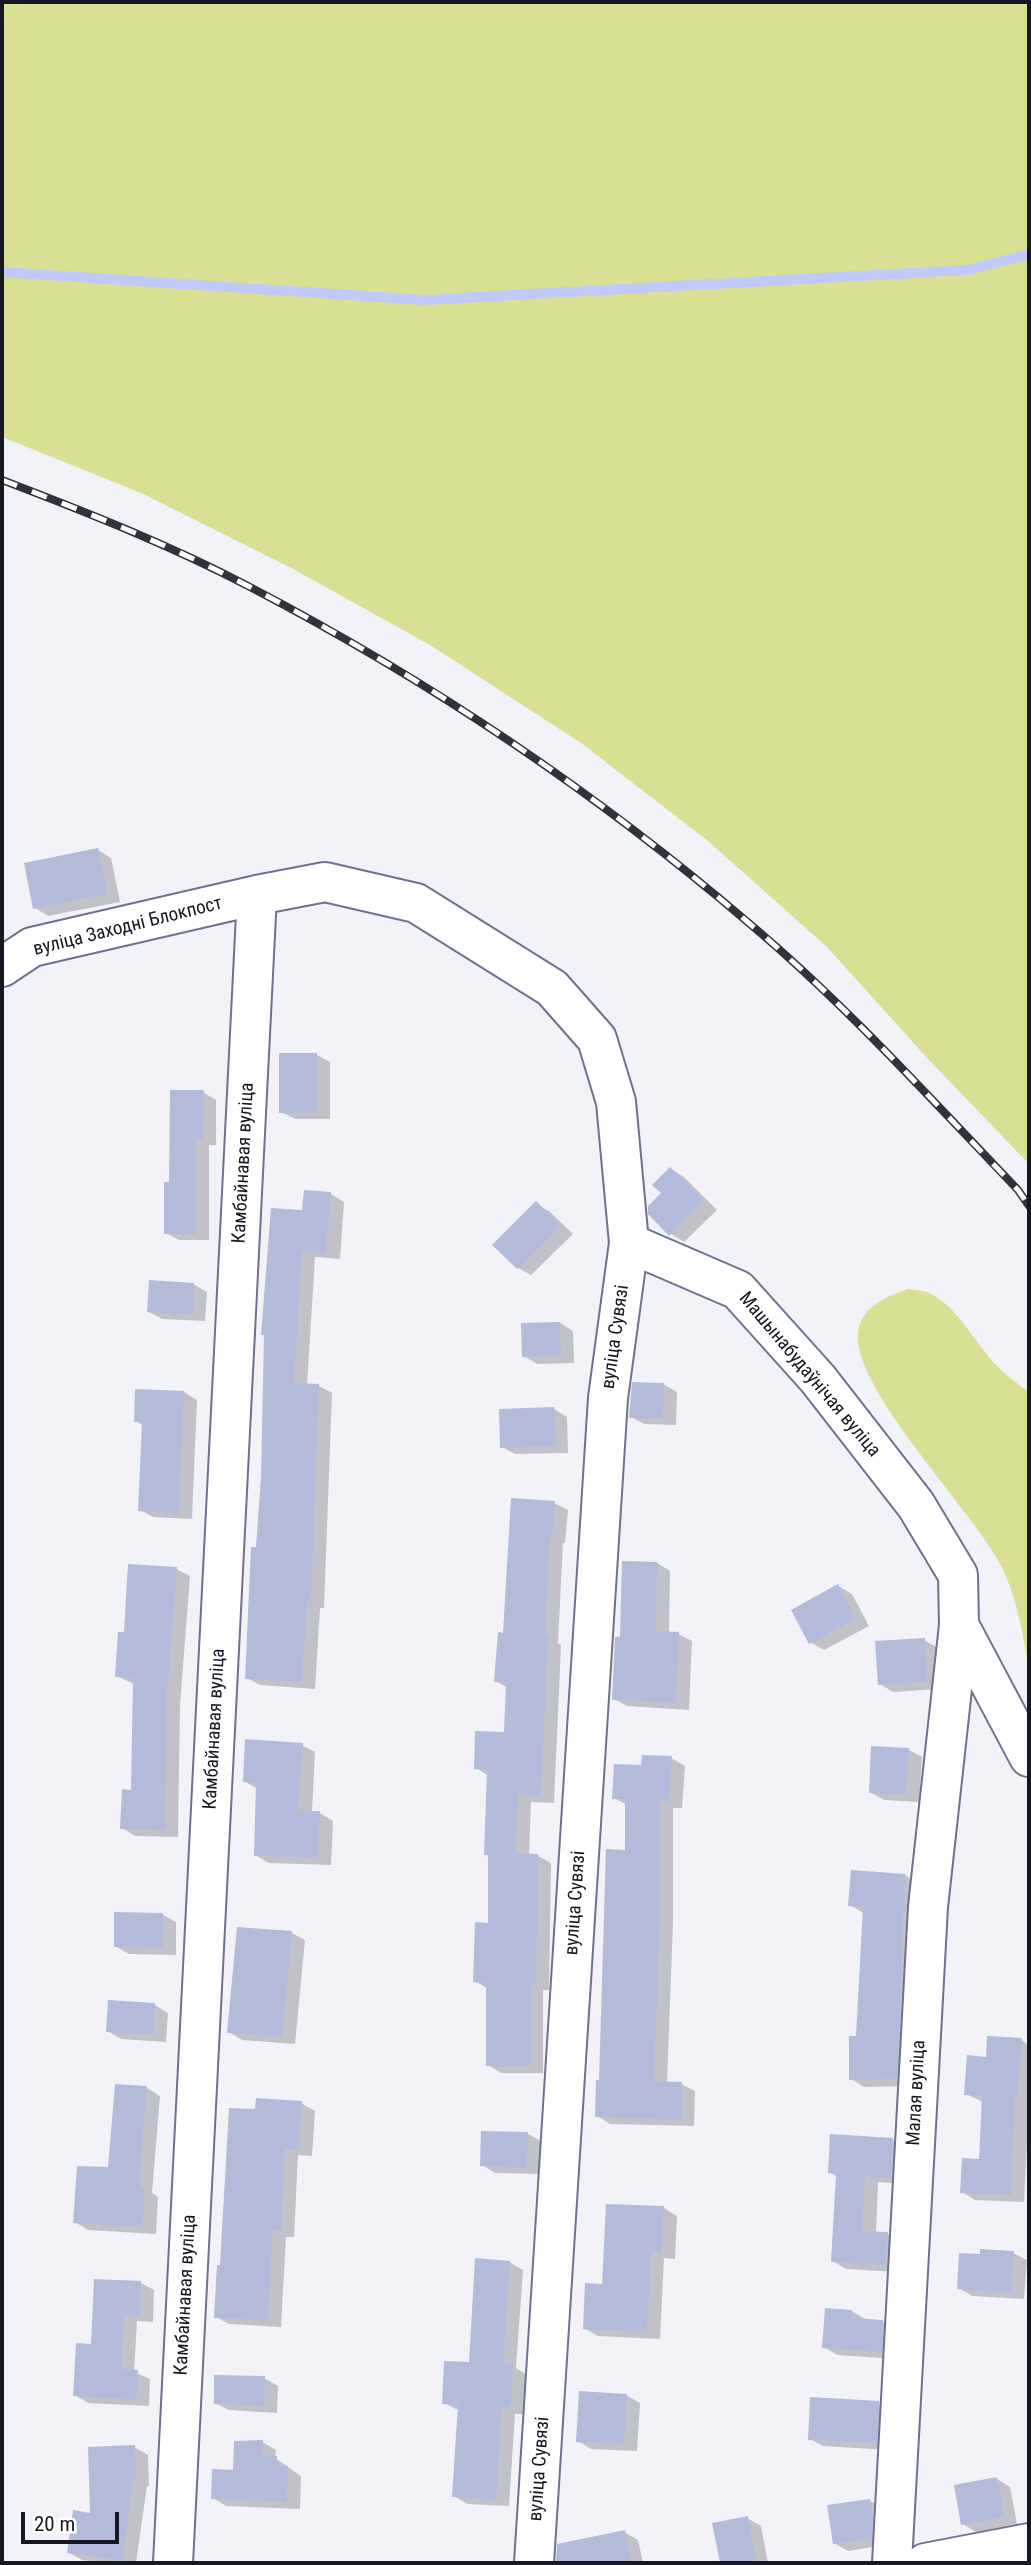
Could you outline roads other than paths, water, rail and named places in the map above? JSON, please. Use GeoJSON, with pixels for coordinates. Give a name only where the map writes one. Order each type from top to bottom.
{"type":"FeatureCollection","features":[{"type":"Feature","properties":{"kind":"street"},"geometry":{"type":"LineString","coordinates":[[257,895],[325,882],[416,903],[552,988],[597,1040],[616,1102],[629,1243]]}},
{"type":"Feature","properties":{"kind":"street","name":"вуліца Заходні Блокпост"},"geometry":{"type":"LineString","coordinates":[[2,967],[32,947],[257,895]]}},
{"type":"Feature","properties":{"kind":"street","name":"Камбайнавая вуліца"},"geometry":{"type":"LineString","coordinates":[[173,2563],[257,895]]}},
{"type":"Feature","properties":{"kind":"street","name":"Машынабудаўнічая вуліца"},"geometry":{"type":"LineString","coordinates":[[629,1243],[738,1290],[818,1379],[916,1505],[958,1575],[959,1625],[1029,1757]]}},
{"type":"Feature","properties":{"kind":"street","name":"вуліца Сувязі"},"geometry":{"type":"LineString","coordinates":[[534,2563],[608,1398],[629,1243]]}},
{"type":"Feature","properties":{"kind":"street","name":"Малая вуліца"},"geometry":{"type":"LineString","coordinates":[[892,2563],[928,1907],[959,1625]]}},
{"type":"Feature","properties":{"kind":"street"},"geometry":{"type":"LineString","coordinates":[[926,2563],[1029,2543]]}},
{"type":"Feature","properties":{"kind":"waterway"},"geometry":{"type":"LineString","coordinates":[[2,272],[424,300],[967,270],[1029,254]]}},
{"type":"Feature","properties":{"kind":"railway"},"geometry":{"type":"LineString","coordinates":[[2,480],[159,543],[250,587],[317,623],[447,700],[572,784],[692,875],[786,955],[887,1053],[1018,1190],[1029,1206]]}}]}
